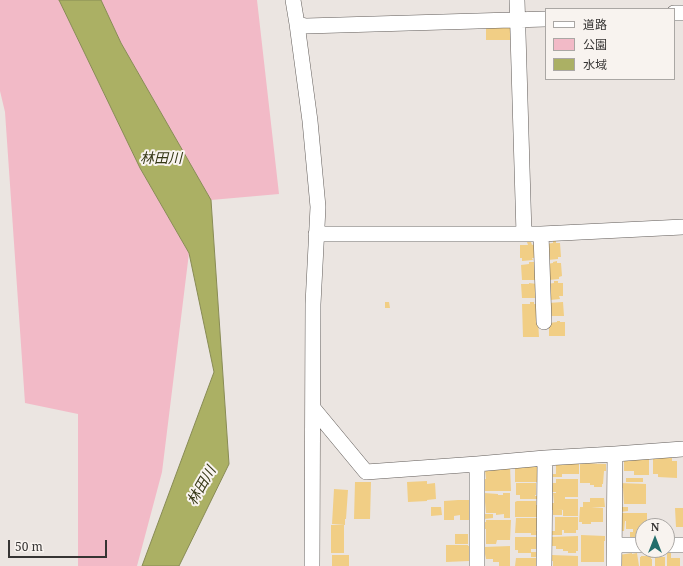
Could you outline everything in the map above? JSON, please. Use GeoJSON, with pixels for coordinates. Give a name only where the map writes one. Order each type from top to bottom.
{"type":"FeatureCollection","features":[{"type":"Feature","properties":{"kind":"street"},"geometry":{"type":"LineString","coordinates":[[293,0],[310,121],[318,207],[313,304],[312,566]]}},
{"type":"Feature","properties":{"kind":"street"},"geometry":{"type":"LineString","coordinates":[[517,0],[524,234]]}},
{"type":"Feature","properties":{"kind":"street"},"geometry":{"type":"LineString","coordinates":[[297,24],[306,26],[545,19]]}},
{"type":"Feature","properties":{"kind":"street"},"geometry":{"type":"LineString","coordinates":[[316,234],[541,234],[683,227]]}},
{"type":"Feature","properties":{"kind":"street"},"geometry":{"type":"LineString","coordinates":[[541,234],[544,322]]}},
{"type":"Feature","properties":{"kind":"street"},"geometry":{"type":"LineString","coordinates":[[313,408],[366,472],[683,449]]}},
{"type":"Feature","properties":{"kind":"street"},"geometry":{"type":"LineString","coordinates":[[614,566],[615,454]]}},
{"type":"Feature","properties":{"kind":"street"},"geometry":{"type":"LineString","coordinates":[[544,566],[546,458]]}},
{"type":"Feature","properties":{"kind":"street"},"geometry":{"type":"LineString","coordinates":[[477,464],[477,566]]}},
{"type":"Feature","properties":{"kind":"street"},"geometry":{"type":"LineString","coordinates":[[615,545],[635,545]]}},
{"type":"Feature","properties":{"kind":"green space"},"geometry":{"type":"Polygon","coordinates":[[[0,0],[59,0],[140,168],[189,253],[162,472],[137,566],[78,566],[78,414],[25,403],[5,112],[0,91],[0,0]]]}},
{"type":"Feature","properties":{"kind":"green space"},"geometry":{"type":"Polygon","coordinates":[[[101,0],[257,0],[279,194],[211,200],[121,43],[101,0]]]}},
{"type":"Feature","properties":{"kind":"water","name":"林田川"},"geometry":{"type":"Polygon","coordinates":[[[59,0],[101,0],[121,43],[211,200],[229,464],[179,566],[142,566],[214,372],[189,253],[140,168],[59,0]]]}},
{"type":"Feature","properties":{"kind":"building"},"geometry":{"type":"Polygon","coordinates":[[[511,24],[512,40],[486,40],[486,25],[511,24]]]}},
{"type":"Feature","properties":{"kind":"building"},"geometry":{"type":"Polygon","coordinates":[[[553,241],[560,243],[561,257],[558,257],[558,259],[548,260],[545,244],[553,243],[553,241]]]}},
{"type":"Feature","properties":{"kind":"building"},"geometry":{"type":"Polygon","coordinates":[[[527,242],[531,242],[532,245],[535,244],[536,258],[532,258],[533,260],[522,261],[522,258],[520,258],[520,245],[528,245],[527,242]]]}},
{"type":"Feature","properties":{"kind":"building"},"geometry":{"type":"Polygon","coordinates":[[[557,261],[557,263],[561,263],[562,276],[559,277],[559,279],[549,280],[546,264],[557,261]]]}},
{"type":"Feature","properties":{"kind":"building"},"geometry":{"type":"Polygon","coordinates":[[[529,262],[536,262],[537,280],[522,280],[521,265],[529,264],[529,262]]]}},
{"type":"Feature","properties":{"kind":"building"},"geometry":{"type":"Polygon","coordinates":[[[554,281],[563,283],[563,296],[559,296],[560,299],[550,300],[547,284],[554,283],[554,281]]]}},
{"type":"Feature","properties":{"kind":"building"},"geometry":{"type":"Polygon","coordinates":[[[521,284],[537,284],[537,298],[522,298],[521,284]]]}},
{"type":"Feature","properties":{"kind":"building"},"geometry":{"type":"Polygon","coordinates":[[[385,302],[389,302],[390,308],[385,308],[385,302]]]}},
{"type":"Feature","properties":{"kind":"building"},"geometry":{"type":"Polygon","coordinates":[[[530,302],[534,302],[534,304],[538,304],[539,337],[523,337],[522,304],[530,304],[530,302]]]}},
{"type":"Feature","properties":{"kind":"building"},"geometry":{"type":"Polygon","coordinates":[[[563,302],[564,316],[548,316],[548,303],[563,302]]]}},
{"type":"Feature","properties":{"kind":"building"},"geometry":{"type":"Polygon","coordinates":[[[557,321],[565,322],[565,336],[549,336],[549,323],[557,321]]]}},
{"type":"Feature","properties":{"kind":"building"},"geometry":{"type":"Polygon","coordinates":[[[649,457],[649,475],[634,475],[634,471],[624,471],[624,459],[649,457]]]}},
{"type":"Feature","properties":{"kind":"building"},"geometry":{"type":"Polygon","coordinates":[[[653,457],[672,458],[672,461],[677,461],[677,478],[658,477],[658,474],[653,474],[653,457]]]}},
{"type":"Feature","properties":{"kind":"building"},"geometry":{"type":"Polygon","coordinates":[[[556,462],[579,463],[579,474],[562,474],[562,477],[552,477],[552,474],[556,474],[556,462]]]}},
{"type":"Feature","properties":{"kind":"building"},"geometry":{"type":"Polygon","coordinates":[[[580,463],[606,464],[602,487],[594,487],[594,485],[590,485],[590,483],[580,483],[580,463]]]}},
{"type":"Feature","properties":{"kind":"building"},"geometry":{"type":"Polygon","coordinates":[[[538,464],[541,482],[515,482],[515,465],[538,464]]]}},
{"type":"Feature","properties":{"kind":"building"},"geometry":{"type":"Polygon","coordinates":[[[501,466],[510,466],[511,491],[484,491],[484,479],[486,479],[485,470],[501,470],[501,466]]]}},
{"type":"Feature","properties":{"kind":"building"},"geometry":{"type":"Polygon","coordinates":[[[626,478],[643,478],[643,482],[626,482],[626,478]]]}},
{"type":"Feature","properties":{"kind":"building"},"geometry":{"type":"Polygon","coordinates":[[[556,479],[578,479],[578,497],[565,497],[565,499],[578,499],[578,516],[563,516],[563,510],[555,509],[562,510],[562,515],[553,515],[551,503],[554,503],[553,493],[556,492],[552,492],[552,483],[556,483],[556,479]]]}},
{"type":"Feature","properties":{"kind":"building"},"geometry":{"type":"Polygon","coordinates":[[[427,481],[427,484],[435,483],[436,499],[408,502],[407,482],[427,481]]]}},
{"type":"Feature","properties":{"kind":"building"},"geometry":{"type":"Polygon","coordinates":[[[355,482],[371,482],[370,519],[354,519],[355,482]]]}},
{"type":"Feature","properties":{"kind":"building"},"geometry":{"type":"Polygon","coordinates":[[[516,483],[536,483],[535,496],[540,496],[540,499],[520,499],[520,495],[516,495],[516,483]]]}},
{"type":"Feature","properties":{"kind":"building"},"geometry":{"type":"Polygon","coordinates":[[[619,483],[646,484],[646,504],[624,504],[623,488],[619,488],[619,483]]]}},
{"type":"Feature","properties":{"kind":"building"},"geometry":{"type":"Polygon","coordinates":[[[334,489],[348,490],[345,525],[332,524],[334,489]]]}},
{"type":"Feature","properties":{"kind":"building"},"geometry":{"type":"Polygon","coordinates":[[[484,493],[503,495],[503,493],[510,493],[510,518],[504,518],[504,514],[496,515],[496,513],[486,513],[484,493]]]}},
{"type":"Feature","properties":{"kind":"building"},"geometry":{"type":"Polygon","coordinates":[[[590,498],[604,498],[605,507],[591,507],[603,508],[603,522],[582,524],[582,522],[579,522],[580,507],[583,507],[583,502],[590,502],[590,498]]]}},
{"type":"Feature","properties":{"kind":"building"},"geometry":{"type":"Polygon","coordinates":[[[469,500],[470,520],[460,520],[460,515],[454,516],[454,520],[444,520],[444,501],[469,500]]]}},
{"type":"Feature","properties":{"kind":"building"},"geometry":{"type":"Polygon","coordinates":[[[536,501],[536,505],[540,505],[540,517],[515,517],[515,502],[536,501]]]}},
{"type":"Feature","properties":{"kind":"building"},"geometry":{"type":"Polygon","coordinates":[[[431,507],[441,507],[442,515],[431,516],[431,507]]]}},
{"type":"Feature","properties":{"kind":"building"},"geometry":{"type":"Polygon","coordinates":[[[619,507],[628,507],[628,511],[620,512],[619,507]]]}},
{"type":"Feature","properties":{"kind":"building"},"geometry":{"type":"Polygon","coordinates":[[[675,508],[683,508],[683,527],[676,527],[675,508]]]}},
{"type":"Feature","properties":{"kind":"building"},"geometry":{"type":"Polygon","coordinates":[[[622,513],[647,513],[647,518],[635,518],[635,537],[630,537],[630,532],[633,532],[633,529],[626,529],[626,521],[624,531],[619,531],[622,513]]]}},
{"type":"Feature","properties":{"kind":"building"},"geometry":{"type":"Polygon","coordinates":[[[484,514],[493,514],[493,518],[484,519],[484,514]]]}},
{"type":"Feature","properties":{"kind":"building"},"geometry":{"type":"Polygon","coordinates":[[[555,517],[578,517],[578,530],[576,530],[576,533],[564,533],[564,530],[562,530],[562,535],[552,535],[552,531],[555,531],[555,517]]]}},
{"type":"Feature","properties":{"kind":"building"},"geometry":{"type":"Polygon","coordinates":[[[516,518],[540,518],[540,530],[536,530],[539,531],[539,535],[531,535],[531,533],[515,533],[516,518]]]}},
{"type":"Feature","properties":{"kind":"building"},"geometry":{"type":"Polygon","coordinates":[[[486,520],[511,520],[510,540],[497,540],[496,544],[486,544],[486,529],[483,529],[484,522],[486,522],[486,520]]]}},
{"type":"Feature","properties":{"kind":"building"},"geometry":{"type":"Polygon","coordinates":[[[331,525],[344,525],[344,553],[331,553],[331,525]]]}},
{"type":"Feature","properties":{"kind":"building"},"geometry":{"type":"Polygon","coordinates":[[[455,534],[468,534],[468,544],[455,544],[455,534]]]}},
{"type":"Feature","properties":{"kind":"building"},"geometry":{"type":"Polygon","coordinates":[[[581,535],[605,536],[604,562],[581,562],[581,535]]]}},
{"type":"Feature","properties":{"kind":"building"},"geometry":{"type":"Polygon","coordinates":[[[578,536],[578,551],[576,551],[576,553],[568,553],[568,551],[563,551],[563,549],[556,549],[556,546],[551,546],[551,537],[578,536]]]}},
{"type":"Feature","properties":{"kind":"building"},"geometry":{"type":"Polygon","coordinates":[[[515,537],[540,537],[540,549],[531,549],[531,552],[540,552],[540,557],[531,557],[531,553],[518,553],[518,550],[515,550],[515,537]]]}},
{"type":"Feature","properties":{"kind":"building"},"geometry":{"type":"Polygon","coordinates":[[[446,545],[470,546],[469,561],[446,562],[446,545]]]}},
{"type":"Feature","properties":{"kind":"building"},"geometry":{"type":"Polygon","coordinates":[[[510,546],[510,566],[499,566],[499,562],[493,562],[493,559],[486,559],[484,547],[510,546]]]}},
{"type":"Feature","properties":{"kind":"building"},"geometry":{"type":"Polygon","coordinates":[[[635,553],[635,558],[638,558],[639,566],[620,566],[619,555],[635,553]]]}},
{"type":"Feature","properties":{"kind":"building"},"geometry":{"type":"Polygon","coordinates":[[[332,555],[349,555],[349,566],[332,566],[332,555]]]}},
{"type":"Feature","properties":{"kind":"building"},"geometry":{"type":"Polygon","coordinates":[[[552,555],[578,556],[578,566],[553,566],[552,555]]]}},
{"type":"Feature","properties":{"kind":"building"},"geometry":{"type":"Polygon","coordinates":[[[516,558],[539,558],[539,566],[515,566],[516,558]]]}},
{"type":"Feature","properties":{"kind":"building"},"geometry":{"type":"Polygon","coordinates":[[[640,558],[652,559],[652,566],[640,566],[640,558]]]}},
{"type":"Feature","properties":{"kind":"building"},"geometry":{"type":"Polygon","coordinates":[[[655,558],[665,558],[665,566],[655,566],[655,558]]]}},
{"type":"Feature","properties":{"kind":"building"},"geometry":{"type":"Polygon","coordinates":[[[667,558],[680,558],[680,566],[667,566],[667,558]]]}}]}
